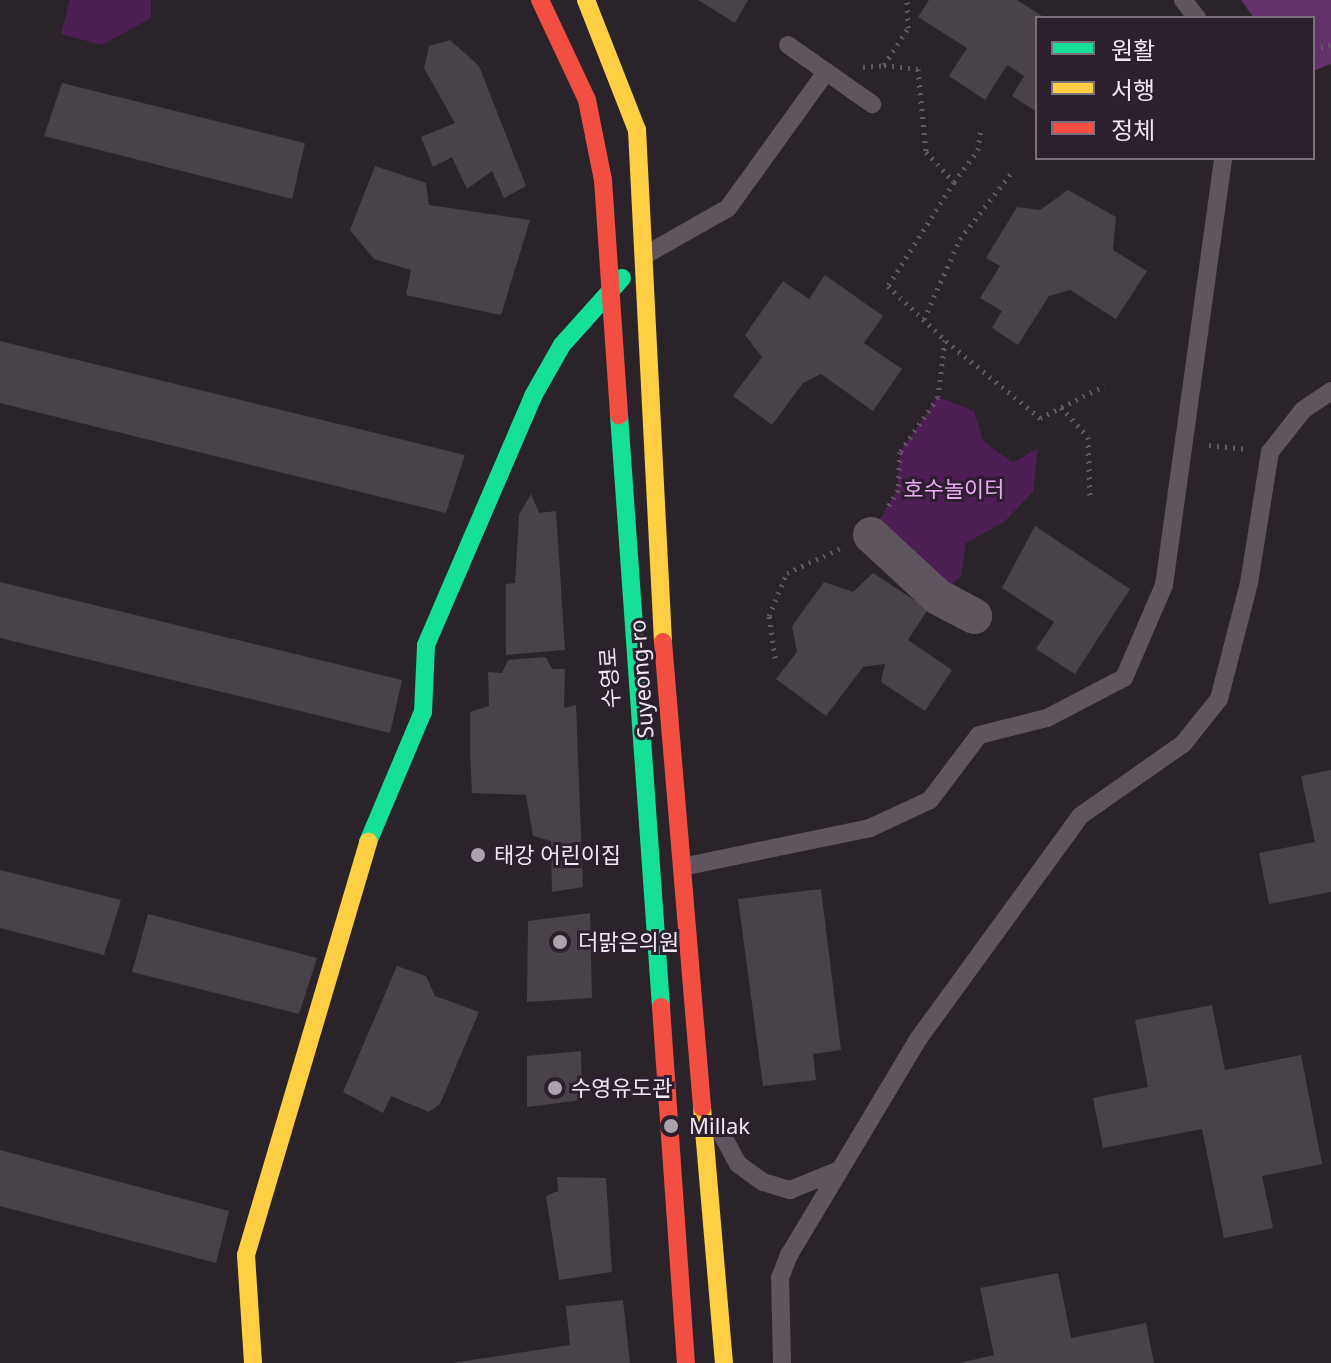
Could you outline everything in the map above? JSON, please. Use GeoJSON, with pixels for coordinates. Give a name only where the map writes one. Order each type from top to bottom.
{"type":"FeatureCollection","features":[{"type":"Feature","properties":{"kind":"main road","name":"수영로"},"geometry":{"type":"LineString","coordinates":[[540,0],[591,115],[611,288],[619,492],[686,1363]]}},
{"type":"Feature","properties":{"kind":"main road","name":"Suyeong-ro"},"geometry":{"type":"LineString","coordinates":[[586,0],[637,130],[647,254],[650,486],[724,1363]]}},
{"type":"Feature","properties":{"kind":"main road"},"geometry":{"type":"LineString","coordinates":[[253,1363],[246,1255],[382,795],[423,712],[426,645],[533,396],[562,345],[611,288],[647,254]]}},
{"type":"Feature","properties":{"kind":"street"},"geometry":{"type":"LineString","coordinates":[[871,535],[938,597],[974,616]]}},
{"type":"Feature","properties":{"kind":"lane"},"geometry":{"type":"LineString","coordinates":[[1183,0],[1195,16]]}},
{"type":"Feature","properties":{"kind":"lane"},"geometry":{"type":"LineString","coordinates":[[788,45],[872,104]]}},
{"type":"Feature","properties":{"kind":"lane"},"geometry":{"type":"LineString","coordinates":[[647,254],[728,208],[826,72]]}},
{"type":"Feature","properties":{"kind":"lane"},"geometry":{"type":"LineString","coordinates":[[680,868],[870,828],[930,800],[979,735],[1047,718],[1124,678],[1164,585],[1223,160]]}},
{"type":"Feature","properties":{"kind":"lane"},"geometry":{"type":"LineString","coordinates":[[782,1363],[780,1278],[839,1170],[919,1038],[1080,816],[1183,744],[1219,699],[1249,583],[1270,452],[1303,410],[1331,391]]}},
{"type":"Feature","properties":{"kind":"lane"},"geometry":{"type":"LineString","coordinates":[[700,1093],[738,1164],[763,1182],[790,1190],[839,1170]]}},
{"type":"Feature","properties":{"kind":"path"},"geometry":{"type":"LineString","coordinates":[[884,65],[908,28],[907,0]]}},
{"type":"Feature","properties":{"kind":"path"},"geometry":{"type":"LineString","coordinates":[[826,72],[884,65],[918,69],[926,152],[954,182]]}},
{"type":"Feature","properties":{"kind":"path"},"geometry":{"type":"LineString","coordinates":[[981,128],[978,150],[888,286],[945,340],[1040,418],[1104,386]]}},
{"type":"Feature","properties":{"kind":"path"},"geometry":{"type":"LineString","coordinates":[[924,319],[960,239],[1012,172]]}},
{"type":"Feature","properties":{"kind":"path"},"geometry":{"type":"LineString","coordinates":[[938,397],[945,340]]}},
{"type":"Feature","properties":{"kind":"path"},"geometry":{"type":"LineString","coordinates":[[1061,407],[1088,437],[1090,497]]}},
{"type":"Feature","properties":{"kind":"path"},"geometry":{"type":"LineString","coordinates":[[1184,442],[1270,452]]}},
{"type":"Feature","properties":{"kind":"green space"},"geometry":{"type":"Polygon","coordinates":[[[70,0],[151,0],[151,18],[102,45],[61,34],[70,0]]]}},
{"type":"Feature","properties":{"kind":"green space","name":"호수놀이터"},"geometry":{"type":"Polygon","coordinates":[[[938,397],[974,411],[983,441],[1013,463],[1038,448],[1033,492],[1004,522],[966,543],[961,576],[938,597],[871,535],[897,490],[900,452],[938,397]]]}},
{"type":"Feature","properties":{"kind":"shaded area"},"geometry":{"type":"Polygon","coordinates":[[[1241,0],[1331,0],[1331,64],[1315,70],[1315,16],[1253,16],[1241,0]]]}},
{"type":"Feature","properties":{"kind":"building"},"geometry":{"type":"Polygon","coordinates":[[[698,0],[748,0],[735,23],[698,0]]]}},
{"type":"Feature","properties":{"kind":"building"},"geometry":{"type":"Polygon","coordinates":[[[929,0],[1017,0],[1042,16],[1035,16],[1035,111],[1012,96],[1024,76],[1007,65],[985,100],[949,76],[967,48],[918,17],[929,0]]]}},
{"type":"Feature","properties":{"kind":"building"},"geometry":{"type":"Polygon","coordinates":[[[450,40],[479,66],[526,186],[504,198],[492,171],[467,189],[452,157],[433,167],[421,137],[455,123],[424,68],[429,46],[450,40]]]}},
{"type":"Feature","properties":{"kind":"building"},"geometry":{"type":"Polygon","coordinates":[[[62,83],[305,143],[292,199],[44,136],[62,83]]]}},
{"type":"Feature","properties":{"kind":"building"},"geometry":{"type":"Polygon","coordinates":[[[375,166],[426,183],[429,205],[530,220],[501,315],[406,295],[411,270],[374,259],[350,230],[375,166]]]}},
{"type":"Feature","properties":{"kind":"building"},"geometry":{"type":"Polygon","coordinates":[[[1068,190],[1116,217],[1113,250],[1147,271],[1116,319],[1070,290],[1049,296],[1018,345],[992,328],[1002,311],[980,298],[1000,266],[986,258],[1017,207],[1040,210],[1068,190]]]}},
{"type":"Feature","properties":{"kind":"building"},"geometry":{"type":"Polygon","coordinates":[[[825,275],[883,316],[864,343],[902,369],[873,411],[821,374],[803,383],[772,425],[733,396],[762,357],[745,335],[783,281],[809,299],[825,275]]]}},
{"type":"Feature","properties":{"kind":"building"},"geometry":{"type":"Polygon","coordinates":[[[0,341],[465,455],[446,513],[0,403],[0,341]]]}},
{"type":"Feature","properties":{"kind":"building"},"geometry":{"type":"Polygon","coordinates":[[[531,494],[539,513],[556,511],[565,650],[506,655],[506,584],[515,583],[519,515],[531,494]]]}},
{"type":"Feature","properties":{"kind":"building"},"geometry":{"type":"Polygon","coordinates":[[[1035,526],[1130,589],[1075,674],[1036,649],[1054,622],[1002,588],[1035,526]]]}},
{"type":"Feature","properties":{"kind":"building"},"geometry":{"type":"Polygon","coordinates":[[[873,573],[928,609],[908,640],[952,670],[925,711],[881,682],[885,664],[863,667],[826,716],[776,679],[797,652],[792,626],[824,582],[853,592],[873,573]]]}},
{"type":"Feature","properties":{"kind":"building"},"geometry":{"type":"Polygon","coordinates":[[[0,582],[402,680],[390,733],[0,638],[0,582]]]}},
{"type":"Feature","properties":{"kind":"building"},"geometry":{"type":"Polygon","coordinates":[[[546,657],[552,669],[565,669],[564,708],[576,705],[583,887],[552,892],[551,841],[533,836],[526,795],[472,793],[470,753],[470,712],[489,706],[488,672],[502,673],[508,660],[546,657]]]}},
{"type":"Feature","properties":{"kind":"building"},"geometry":{"type":"Polygon","coordinates":[[[1331,770],[1331,892],[1269,904],[1259,853],[1315,842],[1301,776],[1331,770]]]}},
{"type":"Feature","properties":{"kind":"building"},"geometry":{"type":"Polygon","coordinates":[[[0,870],[121,900],[104,955],[0,928],[0,870]]]}},
{"type":"Feature","properties":{"kind":"building"},"geometry":{"type":"Polygon","coordinates":[[[821,889],[841,1050],[813,1054],[816,1080],[763,1086],[738,899],[821,889]]]}},
{"type":"Feature","properties":{"kind":"building","name":"더맑은의원"},"geometry":{"type":"Polygon","coordinates":[[[590,913],[592,998],[527,1002],[528,921],[590,913]]]}},
{"type":"Feature","properties":{"kind":"building"},"geometry":{"type":"Polygon","coordinates":[[[148,914],[317,958],[299,1014],[132,972],[148,914]]]}},
{"type":"Feature","properties":{"kind":"building"},"geometry":{"type":"Polygon","coordinates":[[[397,966],[426,976],[435,996],[479,1012],[440,1104],[429,1112],[391,1096],[383,1113],[343,1092],[397,966]]]}},
{"type":"Feature","properties":{"kind":"building"},"geometry":{"type":"Polygon","coordinates":[[[1212,1005],[1225,1070],[1301,1055],[1322,1164],[1262,1176],[1273,1228],[1224,1238],[1202,1129],[1103,1148],[1093,1098],[1148,1087],[1135,1020],[1212,1005]]]}},
{"type":"Feature","properties":{"kind":"building"},"geometry":{"type":"Polygon","coordinates":[[[581,1051],[582,1100],[527,1107],[527,1056],[581,1051]]]}},
{"type":"Feature","properties":{"kind":"building"},"geometry":{"type":"Polygon","coordinates":[[[0,1150],[229,1211],[216,1263],[0,1206],[0,1150]]]}},
{"type":"Feature","properties":{"kind":"building"},"geometry":{"type":"Polygon","coordinates":[[[557,1177],[606,1178],[612,1272],[559,1280],[546,1196],[558,1191],[557,1177]]]}},
{"type":"Feature","properties":{"kind":"building"},"geometry":{"type":"Polygon","coordinates":[[[1058,1273],[1071,1338],[1146,1323],[1154,1363],[960,1363],[994,1355],[980,1288],[1058,1273]]]}},
{"type":"Feature","properties":{"kind":"building"},"geometry":{"type":"Polygon","coordinates":[[[623,1300],[630,1363],[452,1363],[570,1345],[566,1306],[623,1300]]]}},
{"type":"Feature","properties":{"kind":"traffic: fast"},"geometry":{"type":"LineString","coordinates":[[368,842],[423,712],[426,645],[533,396],[562,345],[622,278]]}},
{"type":"Feature","properties":{"kind":"traffic: fast"},"geometry":{"type":"LineString","coordinates":[[619,415],[661,1007]]}},
{"type":"Feature","properties":{"kind":"traffic: slow"},"geometry":{"type":"LineString","coordinates":[[586,0],[637,130],[663,642]]}},
{"type":"Feature","properties":{"kind":"traffic: slow"},"geometry":{"type":"LineString","coordinates":[[253,1363],[246,1255],[368,842]]}},
{"type":"Feature","properties":{"kind":"traffic: slow"},"geometry":{"type":"LineString","coordinates":[[702,1107],[724,1363]]}},
{"type":"Feature","properties":{"kind":"traffic: jam"},"geometry":{"type":"LineString","coordinates":[[540,0],[587,100],[603,180],[619,415]]}},
{"type":"Feature","properties":{"kind":"traffic: jam"},"geometry":{"type":"LineString","coordinates":[[663,642],[702,1107]]}},
{"type":"Feature","properties":{"kind":"traffic: jam"},"geometry":{"type":"LineString","coordinates":[[661,1007],[686,1363]]}},
{"type":"Feature","properties":{"kind":"place","name":"태강 어린이집"},"geometry":{"type":"Point","coordinates":[478,855]}},
{"type":"Feature","properties":{"kind":"place","name":"더맑은의원"},"geometry":{"type":"Point","coordinates":[560,942]}},
{"type":"Feature","properties":{"kind":"place","name":"수영유도관"},"geometry":{"type":"Point","coordinates":[555,1088]}},
{"type":"Feature","properties":{"kind":"place","name":"Millak"},"geometry":{"type":"Point","coordinates":[671,1126]}}]}
